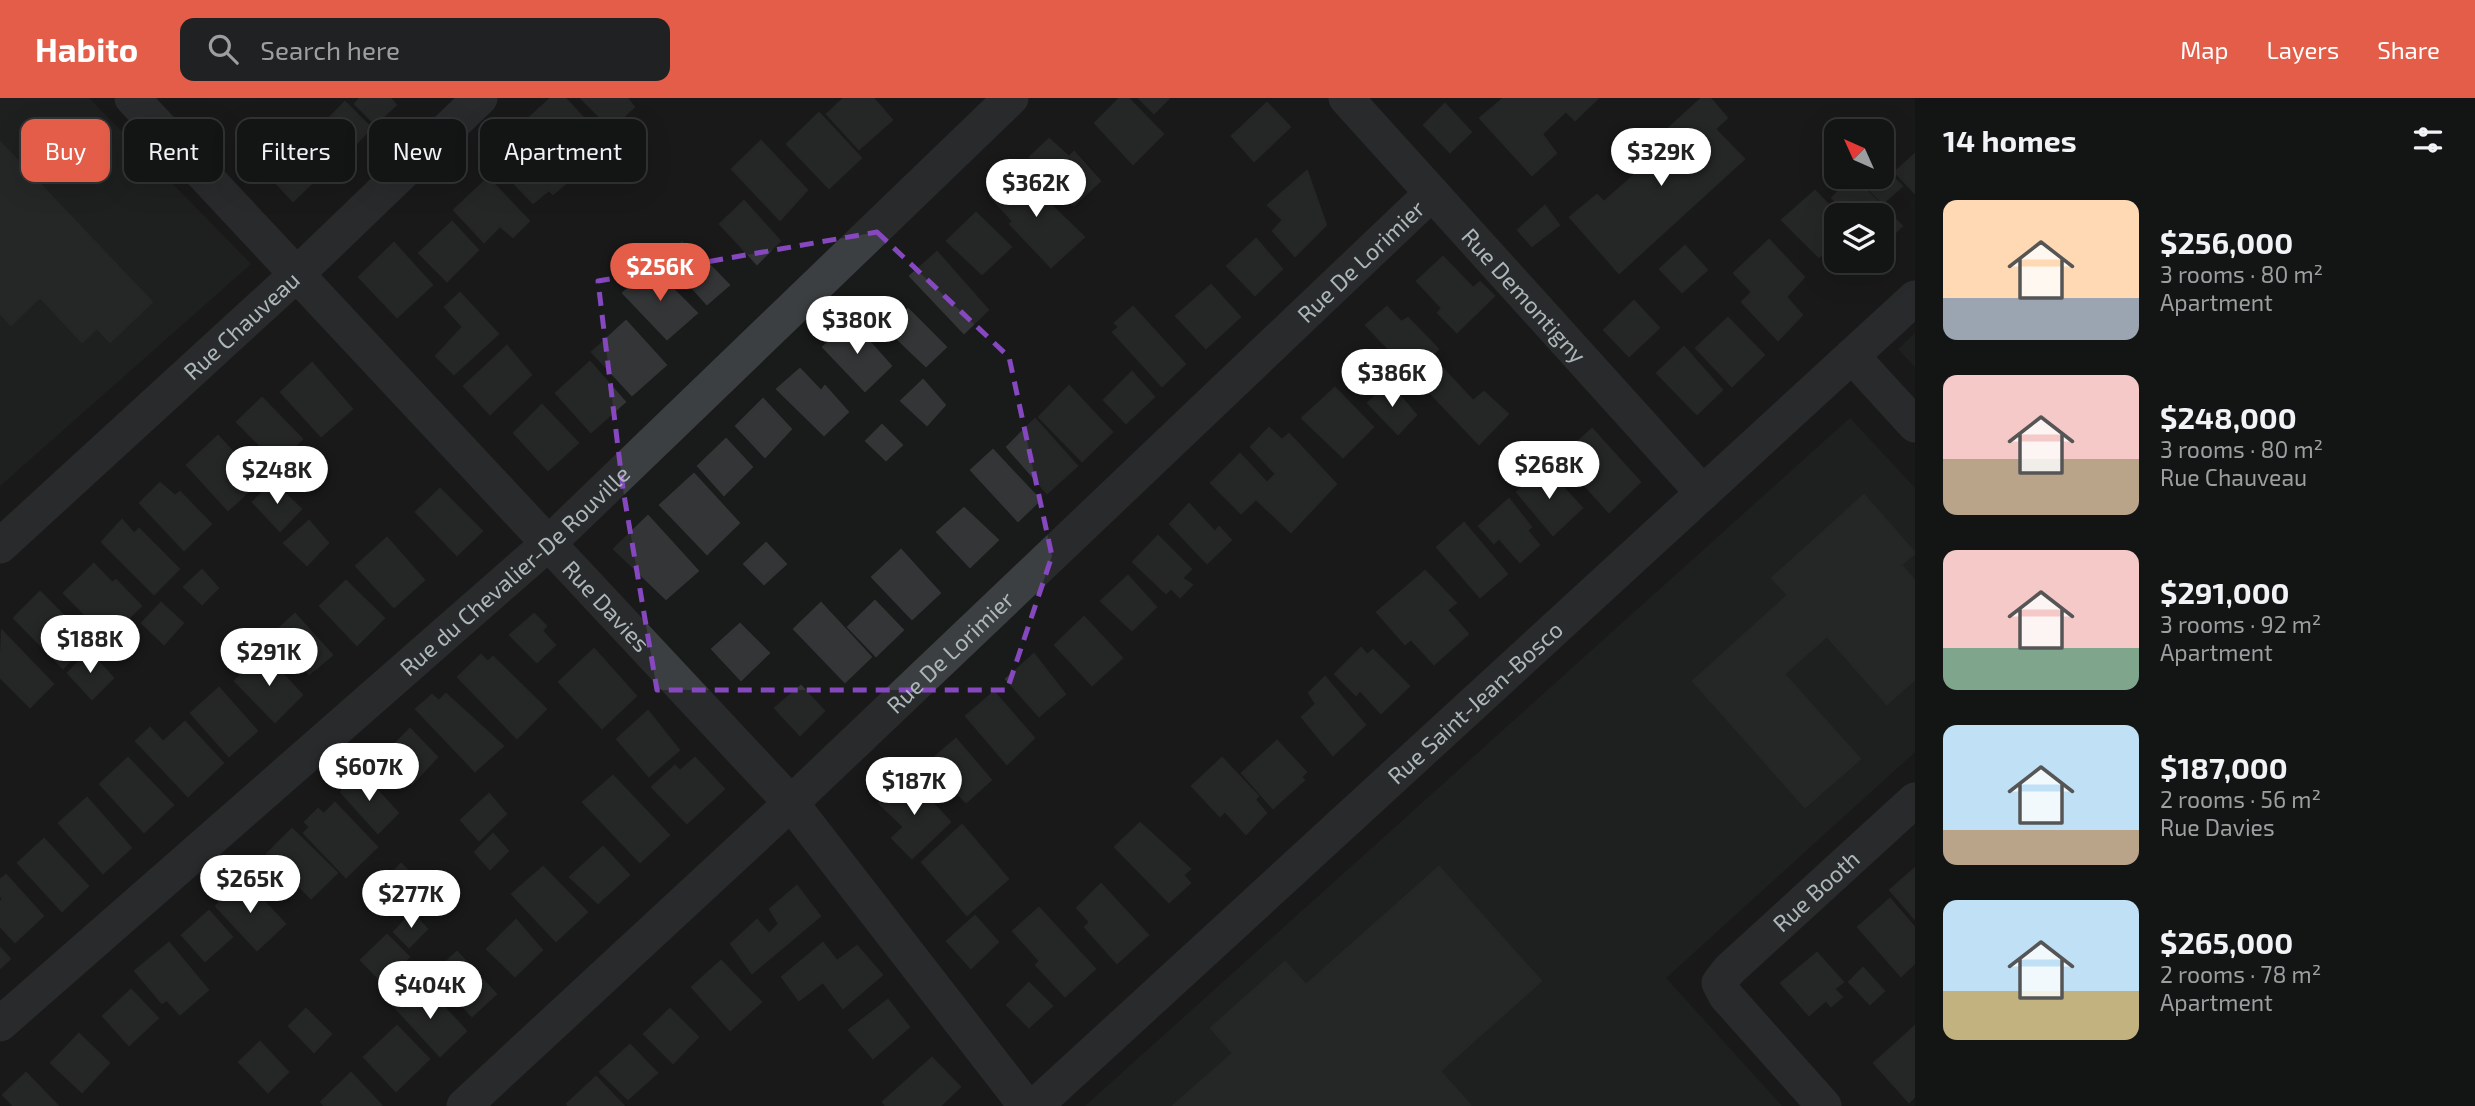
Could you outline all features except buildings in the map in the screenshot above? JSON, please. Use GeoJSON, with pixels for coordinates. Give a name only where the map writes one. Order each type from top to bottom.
{"type":"FeatureCollection","features":[{"type":"Feature","properties":{"kind":"street","name":"Rue Davies"},"geometry":{"type":"LineString","coordinates":[[132,98],[550,542],[791,803],[1026,1106]]}},
{"type":"Feature","properties":{"kind":"street","name":"Rue Chauveau"},"geometry":{"type":"LineString","coordinates":[[0,546],[297,274],[480,98]]}},
{"type":"Feature","properties":{"kind":"street","name":"Rue du Chevalier-De Rouville"},"geometry":{"type":"LineString","coordinates":[[0,1024],[550,542],[1011,98]]}},
{"type":"Feature","properties":{"kind":"street","name":"Rue Demontigny"},"geometry":{"type":"LineString","coordinates":[[1366,105],[1432,193],[1703,493]]}},
{"type":"Feature","properties":{"kind":"street","name":"Rue De Lorimier"},"geometry":{"type":"LineString","coordinates":[[464,1106],[791,803],[1432,193]]}},
{"type":"Feature","properties":{"kind":"street","name":"Rue Saint-Jean-Bosco"},"geometry":{"type":"LineString","coordinates":[[1035,1106],[1915,298]]}},
{"type":"Feature","properties":{"kind":"street"},"geometry":{"type":"LineString","coordinates":[[1852,356],[1915,425]]}},
{"type":"Feature","properties":{"kind":"street","name":"Rue Booth"},"geometry":{"type":"LineString","coordinates":[[1824,1106],[1726,996],[1719,983],[1729,970],[1915,800]]}},
{"type":"Feature","properties":{"kind":"highlighted area"},"geometry":{"type":"Polygon","coordinates":[[[877,232],[1009,357],[1052,556],[1007,690],[657,690],[623,489],[598,281],[877,232]]]}},
{"type":"Feature","properties":{"kind":"shaded area"},"geometry":{"type":"Polygon","coordinates":[[[0,98],[89,98],[109,119],[21,119],[21,182],[110,182],[110,120],[124,134],[124,182],[171,182],[251,264],[0,486],[0,98]]]}},
{"type":"Feature","properties":{"kind":"shaded area"},"geometry":{"type":"Polygon","coordinates":[[[1915,333],[1915,367],[1898,349],[1915,333]]]}},
{"type":"Feature","properties":{"kind":"shaded area"},"geometry":{"type":"Polygon","coordinates":[[[1850,418],[1915,488],[1915,752],[1666,978],[1782,1106],[1085,1106],[1850,418]]]}}]}
